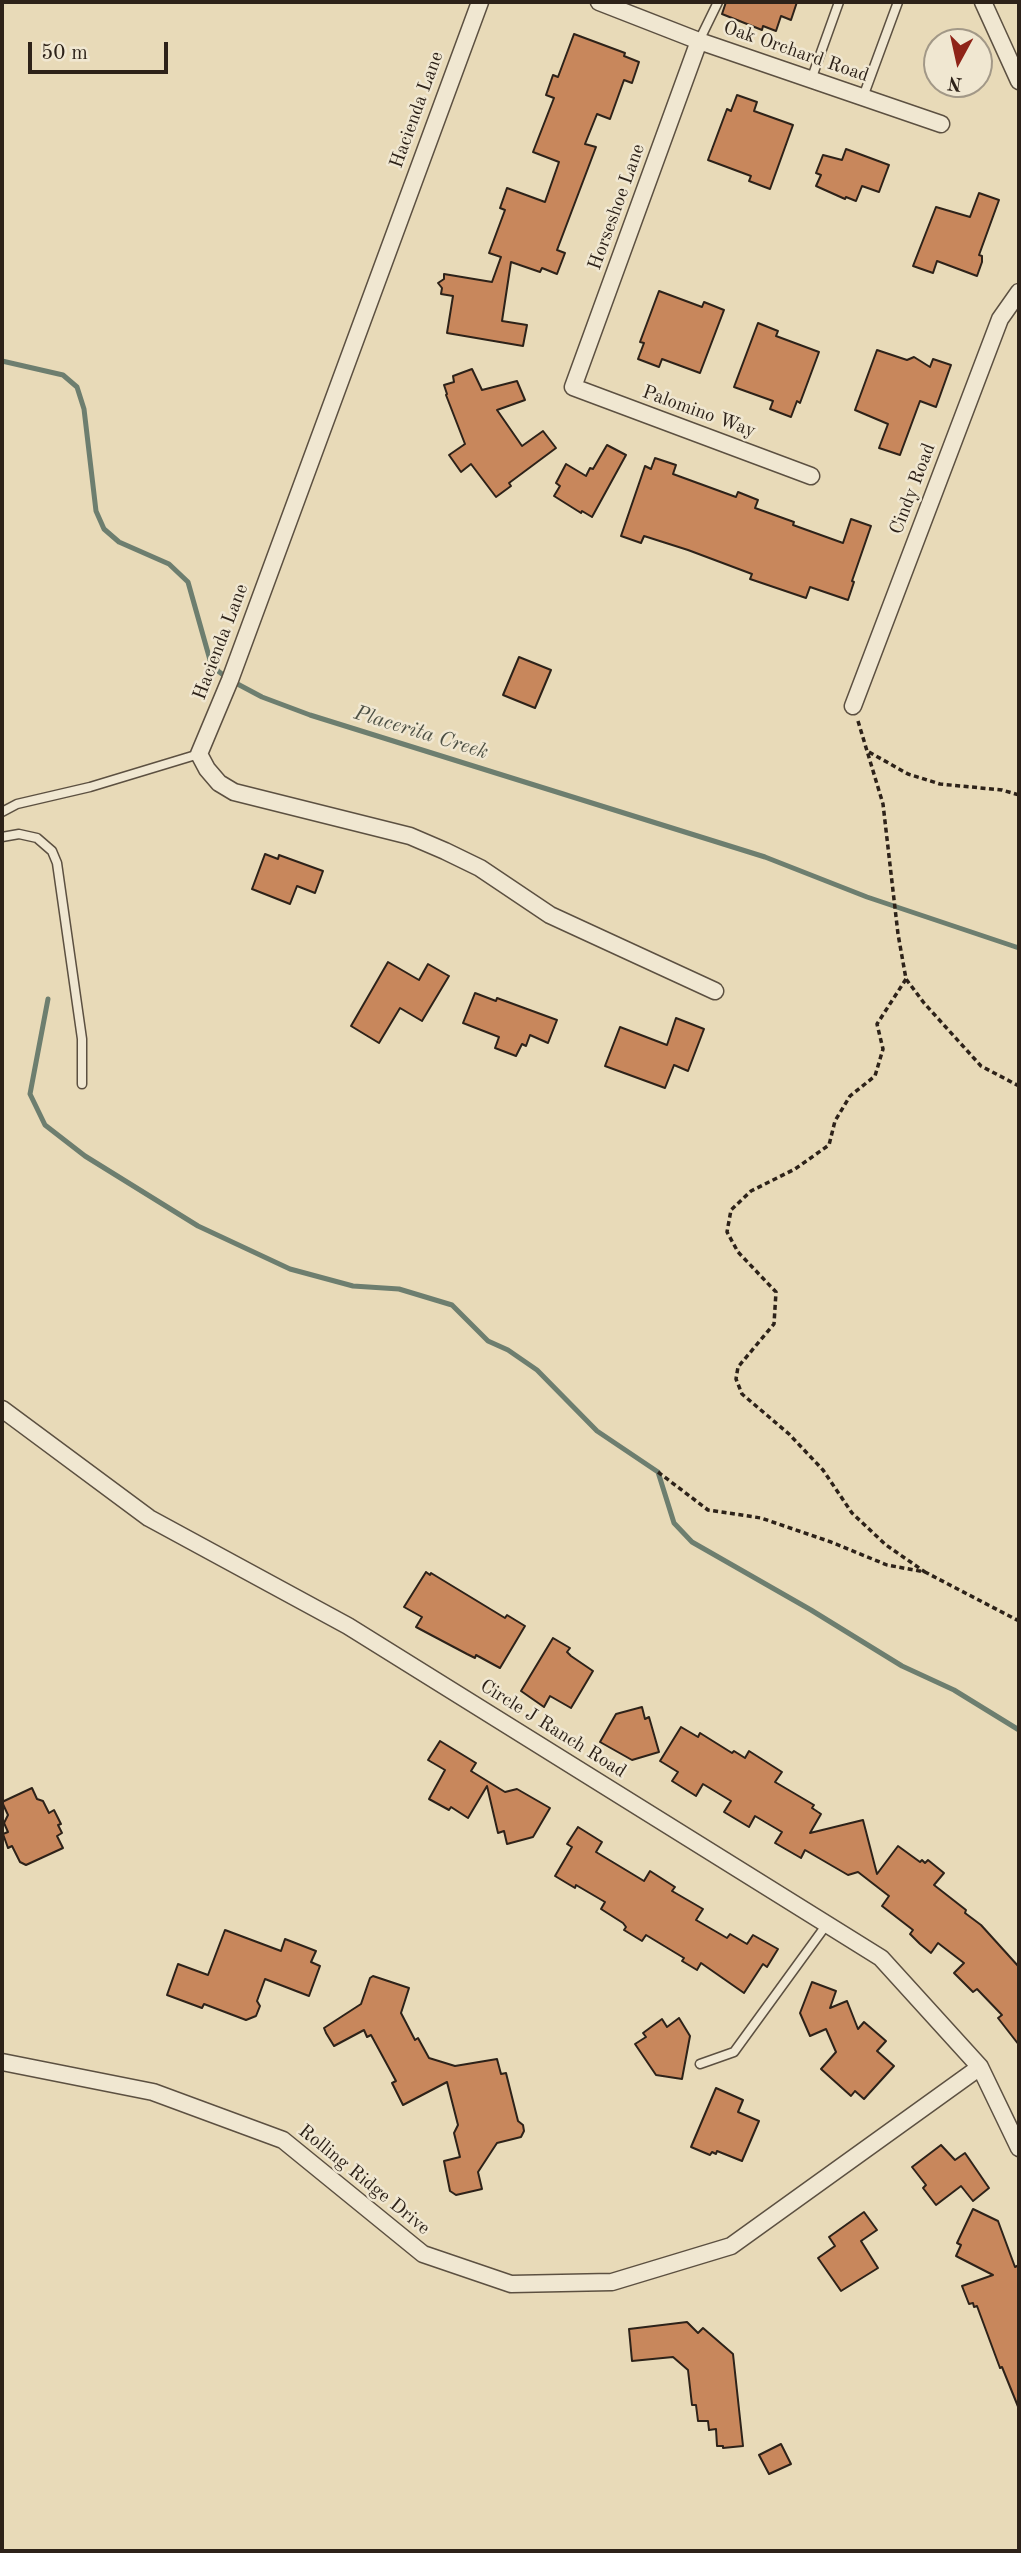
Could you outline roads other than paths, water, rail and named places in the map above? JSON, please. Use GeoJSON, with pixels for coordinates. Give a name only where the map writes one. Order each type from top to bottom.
{"type":"FeatureCollection","features":[{"type":"Feature","properties":{"kind":"street","name":"Hacienda Lane"},"geometry":{"type":"LineString","coordinates":[[199,754],[230,680],[480,2]]}},
{"type":"Feature","properties":{"kind":"street","name":"Oak Orchard Road"},"geometry":{"type":"LineString","coordinates":[[599,2],[699,41],[941,124]]}},
{"type":"Feature","properties":{"kind":"street"},"geometry":{"type":"LineString","coordinates":[[983,2],[1019,81]]}},
{"type":"Feature","properties":{"kind":"street","name":"Horseshoe Lane"},"geometry":{"type":"LineString","coordinates":[[573,387],[699,41]]}},
{"type":"Feature","properties":{"kind":"street","name":"Cindy Road"},"geometry":{"type":"LineString","coordinates":[[853,706],[1000,319],[1019,292]]}},
{"type":"Feature","properties":{"kind":"street","name":"Palomino Way"},"geometry":{"type":"LineString","coordinates":[[573,387],[811,476]]}},
{"type":"Feature","properties":{"kind":"street"},"geometry":{"type":"LineString","coordinates":[[199,754],[219,783],[234,792],[410,836],[480,868],[550,915],[715,991]]}},
{"type":"Feature","properties":{"kind":"street","name":"Circle J Ranch Road"},"geometry":{"type":"LineString","coordinates":[[2,1409],[149,1518],[348,1626],[881,1958],[980,2067],[1019,2148]]}},
{"type":"Feature","properties":{"kind":"street","name":"Rolling Ridge Drive"},"geometry":{"type":"LineString","coordinates":[[2,2062],[153,2092],[283,2140],[423,2253],[511,2284],[611,2282],[731,2246],[980,2067]]}},
{"type":"Feature","properties":{"kind":"lane"},"geometry":{"type":"LineString","coordinates":[[699,41],[718,2]]}},
{"type":"Feature","properties":{"kind":"lane"},"geometry":{"type":"LineString","coordinates":[[811,80],[839,2]]}},
{"type":"Feature","properties":{"kind":"lane"},"geometry":{"type":"LineString","coordinates":[[863,97],[898,2]]}},
{"type":"Feature","properties":{"kind":"lane"},"geometry":{"type":"LineString","coordinates":[[2,812],[17,804],[90,787],[199,754]]}},
{"type":"Feature","properties":{"kind":"lane"},"geometry":{"type":"LineString","coordinates":[[2,837],[19,834],[37,838],[52,852],[57,863],[82,1039],[82,1084]]}},
{"type":"Feature","properties":{"kind":"lane"},"geometry":{"type":"LineString","coordinates":[[700,2064],[734,2052],[827,1924]]}},
{"type":"Feature","properties":{"kind":"waterway","name":"Placerita Creek"},"geometry":{"type":"LineString","coordinates":[[2,361],[63,375],[77,387],[84,409],[96,511],[104,529],[119,542],[169,564],[188,582],[210,660],[218,671],[230,680],[262,697],[310,715],[765,857],[867,897],[1019,948]]}},
{"type":"Feature","properties":{"kind":"waterway"},"geometry":{"type":"LineString","coordinates":[[48,999],[30,1094],[45,1125],[85,1156],[198,1226],[290,1269],[353,1286],[399,1289],[452,1305],[488,1341],[508,1350],[537,1370],[597,1431],[658,1472],[674,1523],[692,1542],[902,1666],[954,1690],[1019,1730]]}}]}
